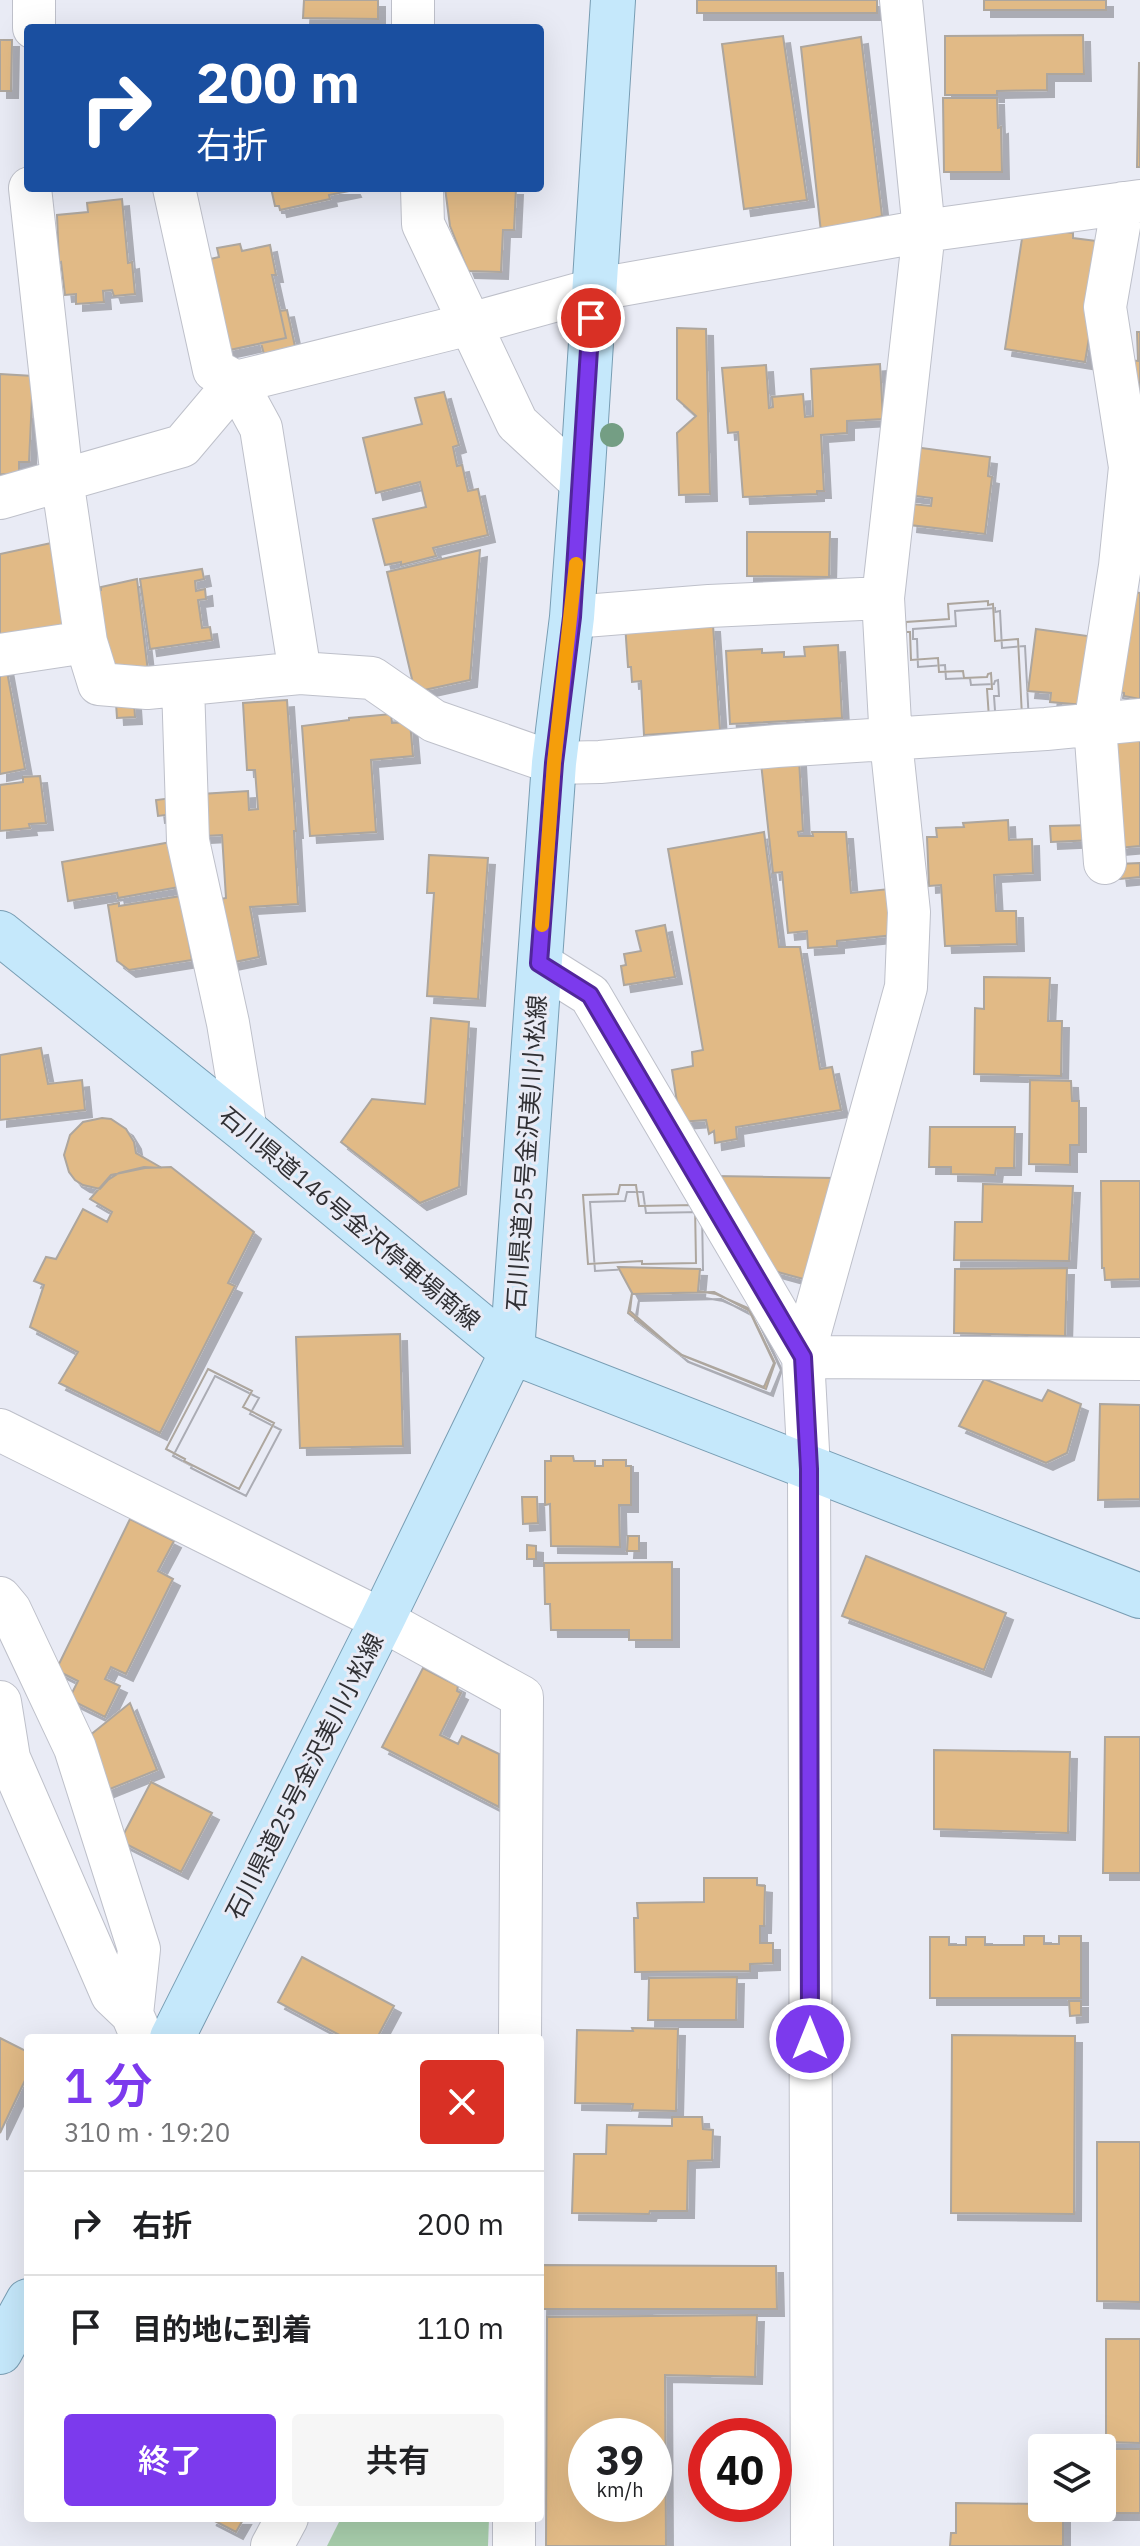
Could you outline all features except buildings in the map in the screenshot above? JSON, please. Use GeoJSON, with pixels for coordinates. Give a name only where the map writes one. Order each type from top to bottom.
{"type":"FeatureCollection","features":[{"type":"Feature","properties":{"kind":"main road","name":"石川県道25号金沢美川小松線"},"geometry":{"type":"LineString","coordinates":[[174,2034],[382,1620],[512,1352],[554,763],[572,617],[613,0]]}},
{"type":"Feature","properties":{"kind":"main road","name":"石川県道146号金沢停車場南線"},"geometry":{"type":"LineString","coordinates":[[0,933],[246,1131],[512,1352],[1140,1596]]}},
{"type":"Feature","properties":{"kind":"main road"},"geometry":{"type":"LineString","coordinates":[[0,2352],[24,2308]]}},
{"type":"Feature","properties":{"kind":"street"},"geometry":{"type":"LineString","coordinates":[[34,0],[34,24]]}},
{"type":"Feature","properties":{"kind":"street"},"geometry":{"type":"LineString","coordinates":[[413,0],[413,24]]}},
{"type":"Feature","properties":{"kind":"street"},"geometry":{"type":"LineString","coordinates":[[812,2546],[809,1469],[803,1357],[906,987],[909,912],[891,741],[883,598],[924,231],[901,0]]}},
{"type":"Feature","properties":{"kind":"street"},"geometry":{"type":"LineString","coordinates":[[175,192],[214,370],[236,382],[261,428],[300,673]]}},
{"type":"Feature","properties":{"kind":"street"},"geometry":{"type":"LineString","coordinates":[[422,192],[423,224],[517,423],[582,483]]}},
{"type":"Feature","properties":{"kind":"street"},"geometry":{"type":"LineString","coordinates":[[0,498],[182,446],[236,382],[593,290],[924,231],[1131,202],[1105,307],[1130,467],[1130,567],[1095,725],[1105,863]]}},
{"type":"Feature","properties":{"kind":"street"},"geometry":{"type":"LineString","coordinates":[[20,207],[86,642],[99,684],[147,688],[300,673],[372,678],[434,721],[554,763],[600,762],[777,746],[891,741],[1140,720]]}},
{"type":"Feature","properties":{"kind":"street"},"geometry":{"type":"LineString","coordinates":[[572,617],[709,606],[883,598]]}},
{"type":"Feature","properties":{"kind":"street"},"geometry":{"type":"LineString","coordinates":[[0,655],[86,642]]}},
{"type":"Feature","properties":{"kind":"street"},"geometry":{"type":"LineString","coordinates":[[183,685],[188,841],[228,1023],[246,1131]]}},
{"type":"Feature","properties":{"kind":"street"},"geometry":{"type":"LineString","coordinates":[[539,963],[590,995],[803,1357]]}},
{"type":"Feature","properties":{"kind":"street"},"geometry":{"type":"LineString","coordinates":[[803,1357],[1140,1359]]}},
{"type":"Feature","properties":{"kind":"street"},"geometry":{"type":"LineString","coordinates":[[0,1430],[382,1620],[522,1697],[520,2034]]}},
{"type":"Feature","properties":{"kind":"street"},"geometry":{"type":"LineString","coordinates":[[0,1598],[10,1610],[75,1748],[139,1949],[137,2026]]}},
{"type":"Feature","properties":{"kind":"street"},"geometry":{"type":"LineString","coordinates":[[0,1702],[5,1759],[112,1995],[137,2026]]}},
{"type":"Feature","properties":{"kind":"street"},"geometry":{"type":"LineString","coordinates":[[5,1759],[75,1748]]}},
{"type":"Feature","properties":{"kind":"street"},"geometry":{"type":"LineString","coordinates":[[272,2546],[285,2522]]}},
{"type":"Feature","properties":{"kind":"street"},"geometry":{"type":"LineString","coordinates":[[514,2522],[514,2546]]}},
{"type":"Feature","properties":{"kind":"green space"},"geometry":{"type":"Polygon","coordinates":[[[339,2522],[489,2522],[488,2546],[327,2546],[339,2522]]]}},
{"type":"Feature","properties":{"kind":"slow traffic"},"geometry":{"type":"LineString","coordinates":[[542,925],[554,763],[576,564]]}},
{"type":"Feature","properties":{"kind":"route"},"geometry":{"type":"LineString","coordinates":[[591,318],[572,617],[554,763],[539,963],[590,995],[803,1357],[809,1469],[810,2039]]}}]}
